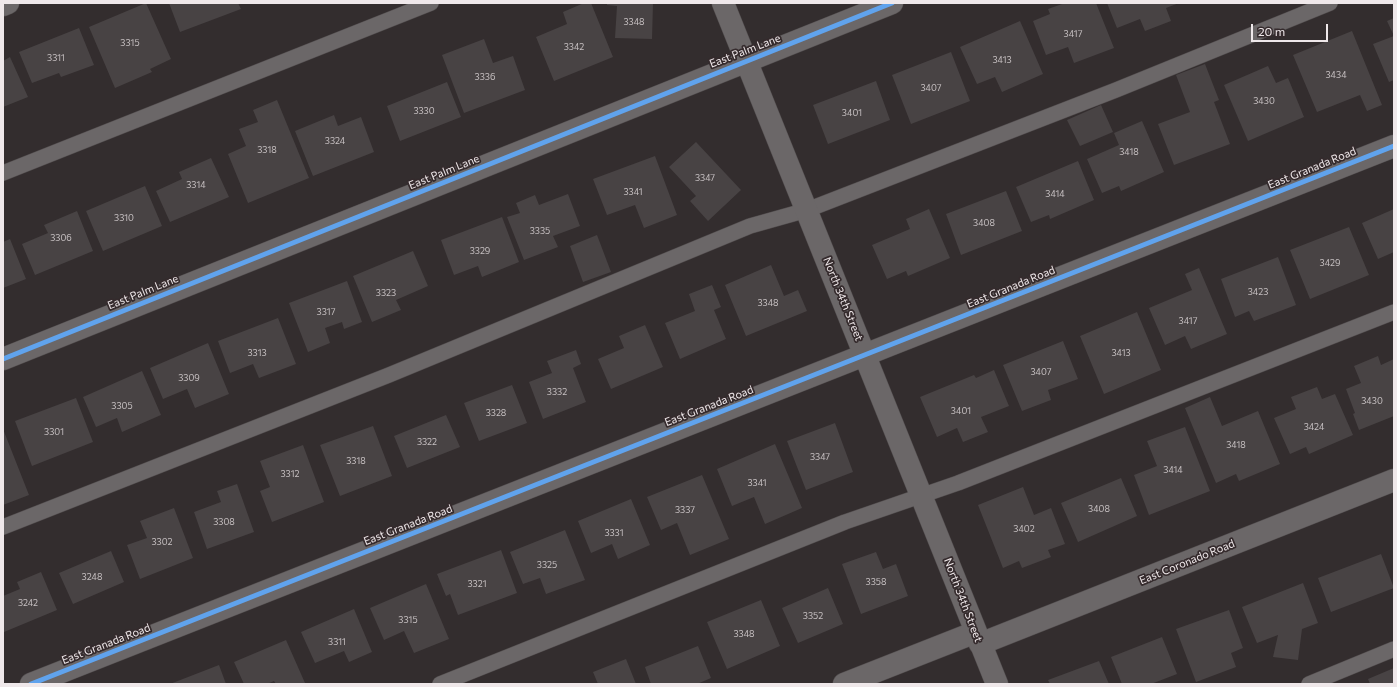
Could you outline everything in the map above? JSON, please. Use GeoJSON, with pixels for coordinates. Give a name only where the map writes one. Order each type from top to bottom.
{"type":"FeatureCollection","features":[{"type":"Feature","properties":{"kind":"street"},"geometry":{"type":"LineString","coordinates":[[3,5],[8,3]]}},
{"type":"Feature","properties":{"kind":"street","name":"North 34th Street"},"geometry":{"type":"LineString","coordinates":[[723,3],[997,684]]}},
{"type":"Feature","properties":{"kind":"street","name":"East Palm Lane"},"geometry":{"type":"LineString","coordinates":[[3,359],[892,3]]}},
{"type":"Feature","properties":{"kind":"street","name":"East Granada Road"},"geometry":{"type":"LineString","coordinates":[[31,684],[866,356],[1394,146]]}},
{"type":"Feature","properties":{"kind":"street","name":"East Coronado Road"},"geometry":{"type":"LineString","coordinates":[[844,684],[978,638],[1394,480]]}},
{"type":"Feature","properties":{"kind":"lane"},"geometry":{"type":"LineString","coordinates":[[3,173],[431,3]]}},
{"type":"Feature","properties":{"kind":"lane"},"geometry":{"type":"LineString","coordinates":[[3,527],[389,375],[750,226],[807,210],[1116,90],[1330,3]]}},
{"type":"Feature","properties":{"kind":"lane"},"geometry":{"type":"LineString","coordinates":[[440,684],[845,522],[922,496],[1394,312]]}},
{"type":"Feature","properties":{"kind":"lane"},"geometry":{"type":"LineString","coordinates":[[1309,684],[1394,649]]}},
{"type":"Feature","properties":{"kind":"building"},"geometry":{"type":"Polygon","coordinates":[[[146,3],[171,59],[150,69],[152,72],[115,88],[89,27],[146,3]]]}},
{"type":"Feature","properties":{"kind":"building"},"geometry":{"type":"Polygon","coordinates":[[[169,3],[238,3],[241,9],[180,32],[169,3]]]}},
{"type":"Feature","properties":{"kind":"building"},"geometry":{"type":"Polygon","coordinates":[[[584,3],[591,3],[613,57],[554,81],[536,37],[567,24],[563,12],[584,3]]]}},
{"type":"Feature","properties":{"kind":"building"},"geometry":{"type":"Polygon","coordinates":[[[607,3],[653,3],[652,39],[615,38],[617,6],[607,5],[607,3]]]}},
{"type":"Feature","properties":{"kind":"building"},"geometry":{"type":"Polygon","coordinates":[[[1065,3],[1096,3],[1114,48],[1074,63],[1068,47],[1046,55],[1033,21],[1050,14],[1048,9],[1065,3]]]}},
{"type":"Feature","properties":{"kind":"building"},"geometry":{"type":"Polygon","coordinates":[[[1107,3],[1179,3],[1166,8],[1171,21],[1145,31],[1140,19],[1117,28],[1107,3]]]}},
{"type":"Feature","properties":{"kind":"building"},"geometry":{"type":"Polygon","coordinates":[[[1394,18],[1394,36],[1387,21],[1394,18]]]}},
{"type":"Feature","properties":{"kind":"building"},"geometry":{"type":"Polygon","coordinates":[[[1020,21],[1043,74],[1002,92],[995,77],[977,84],[960,47],[1020,21]]]}},
{"type":"Feature","properties":{"kind":"building"},"geometry":{"type":"Polygon","coordinates":[[[79,28],[94,65],[61,77],[59,73],[32,83],[19,52],[79,28]]]}},
{"type":"Feature","properties":{"kind":"building"},"geometry":{"type":"Polygon","coordinates":[[[1352,31],[1382,105],[1367,111],[1360,95],[1317,112],[1293,55],[1352,31]]]}},
{"type":"Feature","properties":{"kind":"building"},"geometry":{"type":"Polygon","coordinates":[[[1394,36],[1394,80],[1389,82],[1373,44],[1394,36]]]}},
{"type":"Feature","properties":{"kind":"building"},"geometry":{"type":"Polygon","coordinates":[[[484,39],[493,63],[513,56],[525,90],[464,113],[442,55],[484,39]]]}},
{"type":"Feature","properties":{"kind":"building"},"geometry":{"type":"Polygon","coordinates":[[[951,52],[970,101],[911,124],[892,75],[951,52]]]}},
{"type":"Feature","properties":{"kind":"building"},"geometry":{"type":"Polygon","coordinates":[[[10,57],[28,97],[3,107],[3,61],[10,57]]]}},
{"type":"Feature","properties":{"kind":"building"},"geometry":{"type":"Polygon","coordinates":[[[1205,64],[1219,100],[1214,102],[1230,144],[1174,165],[1158,124],[1190,112],[1176,75],[1205,64]]]}},
{"type":"Feature","properties":{"kind":"building"},"geometry":{"type":"Polygon","coordinates":[[[1268,66],[1276,83],[1288,78],[1304,117],[1248,141],[1224,85],[1268,66]]]}},
{"type":"Feature","properties":{"kind":"building"},"geometry":{"type":"Polygon","coordinates":[[[876,81],[890,120],[828,144],[813,105],[876,81]]]}},
{"type":"Feature","properties":{"kind":"building"},"geometry":{"type":"Polygon","coordinates":[[[447,82],[461,117],[400,141],[387,106],[447,82]]]}},
{"type":"Feature","properties":{"kind":"building"},"geometry":{"type":"Polygon","coordinates":[[[277,100],[309,178],[248,203],[228,154],[246,146],[239,129],[258,122],[253,110],[277,100]]]}},
{"type":"Feature","properties":{"kind":"building"},"geometry":{"type":"Polygon","coordinates":[[[1101,105],[1113,132],[1080,146],[1067,120],[1101,105]]]}},
{"type":"Feature","properties":{"kind":"building"},"geometry":{"type":"Polygon","coordinates":[[[334,115],[338,126],[361,117],[374,152],[313,176],[295,131],[334,115]]]}},
{"type":"Feature","properties":{"kind":"building"},"geometry":{"type":"Polygon","coordinates":[[[1142,121],[1164,172],[1121,191],[1119,186],[1102,193],[1087,159],[1119,145],[1114,133],[1142,121]]]}},
{"type":"Feature","properties":{"kind":"building"},"geometry":{"type":"Polygon","coordinates":[[[696,142],[741,190],[708,221],[690,201],[696,196],[669,167],[696,142]]]}},
{"type":"Feature","properties":{"kind":"building"},"geometry":{"type":"Polygon","coordinates":[[[655,156],[677,215],[644,228],[635,205],[607,215],[593,179],[655,156]]]}},
{"type":"Feature","properties":{"kind":"building"},"geometry":{"type":"Polygon","coordinates":[[[211,158],[229,197],[170,222],[156,191],[182,179],[179,172],[211,158]]]}},
{"type":"Feature","properties":{"kind":"building"},"geometry":{"type":"Polygon","coordinates":[[[1078,161],[1094,200],[1050,219],[1049,215],[1031,222],[1016,187],[1078,161]]]}},
{"type":"Feature","properties":{"kind":"building"},"geometry":{"type":"Polygon","coordinates":[[[145,186],[162,226],[103,251],[86,211],[145,186]]]}},
{"type":"Feature","properties":{"kind":"building"},"geometry":{"type":"Polygon","coordinates":[[[1006,191],[1022,231],[961,255],[946,214],[1006,191]]]}},
{"type":"Feature","properties":{"kind":"building"},"geometry":{"type":"Polygon","coordinates":[[[568,194],[580,226],[553,236],[558,247],[524,260],[507,217],[520,213],[516,203],[535,195],[539,205],[568,194]]]}},
{"type":"Feature","properties":{"kind":"building"},"geometry":{"type":"Polygon","coordinates":[[[929,209],[950,258],[908,276],[906,271],[887,279],[872,245],[910,229],[906,219],[929,209]]]}},
{"type":"Feature","properties":{"kind":"building"},"geometry":{"type":"Polygon","coordinates":[[[1394,209],[1394,252],[1378,259],[1362,223],[1394,209]]]}},
{"type":"Feature","properties":{"kind":"building"},"geometry":{"type":"Polygon","coordinates":[[[77,211],[93,251],[35,275],[22,244],[48,233],[44,225],[77,211]]]}},
{"type":"Feature","properties":{"kind":"building"},"geometry":{"type":"Polygon","coordinates":[[[502,217],[519,262],[482,277],[478,266],[454,275],[441,240],[502,217]]]}},
{"type":"Feature","properties":{"kind":"building"},"geometry":{"type":"Polygon","coordinates":[[[1349,227],[1369,275],[1310,299],[1290,250],[1349,227]]]}},
{"type":"Feature","properties":{"kind":"building"},"geometry":{"type":"Polygon","coordinates":[[[597,235],[611,272],[583,282],[570,246],[597,235]]]}},
{"type":"Feature","properties":{"kind":"building"},"geometry":{"type":"Polygon","coordinates":[[[10,239],[26,279],[3,288],[3,242],[10,239]]]}},
{"type":"Feature","properties":{"kind":"building"},"geometry":{"type":"Polygon","coordinates":[[[413,251],[428,286],[396,300],[401,310],[372,322],[353,276],[413,251]]]}},
{"type":"Feature","properties":{"kind":"building"},"geometry":{"type":"Polygon","coordinates":[[[1278,257],[1296,305],[1254,321],[1249,311],[1235,317],[1221,279],[1278,257]]]}},
{"type":"Feature","properties":{"kind":"building"},"geometry":{"type":"Polygon","coordinates":[[[771,265],[784,296],[798,290],[807,311],[746,336],[725,285],[771,265]]]}},
{"type":"Feature","properties":{"kind":"building"},"geometry":{"type":"Polygon","coordinates":[[[1199,268],[1227,334],[1191,349],[1185,336],[1165,345],[1149,308],[1192,290],[1185,274],[1199,268]]]}},
{"type":"Feature","properties":{"kind":"building"},"geometry":{"type":"Polygon","coordinates":[[[347,281],[362,322],[344,329],[342,322],[325,328],[330,343],[308,352],[289,303],[347,281]]]}},
{"type":"Feature","properties":{"kind":"building"},"geometry":{"type":"Polygon","coordinates":[[[712,285],[721,307],[714,310],[726,339],[680,359],[665,323],[695,311],[689,294],[712,285]]]}},
{"type":"Feature","properties":{"kind":"building"},"geometry":{"type":"Polygon","coordinates":[[[1137,312],[1161,370],[1104,394],[1080,336],[1137,312]]]}},
{"type":"Feature","properties":{"kind":"building"},"geometry":{"type":"Polygon","coordinates":[[[278,318],[296,364],[259,378],[253,364],[230,373],[218,341],[278,318]]]}},
{"type":"Feature","properties":{"kind":"building"},"geometry":{"type":"Polygon","coordinates":[[[645,325],[663,367],[611,389],[598,359],[624,348],[619,336],[645,325]]]}},
{"type":"Feature","properties":{"kind":"building"},"geometry":{"type":"Polygon","coordinates":[[[1063,341],[1078,379],[1048,390],[1051,400],[1022,411],[1003,365],[1063,341]]]}},
{"type":"Feature","properties":{"kind":"building"},"geometry":{"type":"Polygon","coordinates":[[[208,343],[229,394],[195,408],[187,389],[163,399],[150,368],[208,343]]]}},
{"type":"Feature","properties":{"kind":"building"},"geometry":{"type":"Polygon","coordinates":[[[576,350],[581,364],[573,368],[586,402],[543,419],[529,382],[552,373],[547,361],[576,350]]]}},
{"type":"Feature","properties":{"kind":"building"},"geometry":{"type":"Polygon","coordinates":[[[1378,356],[1381,365],[1394,359],[1394,416],[1359,430],[1353,414],[1355,413],[1346,389],[1361,383],[1354,366],[1378,356]]]}},
{"type":"Feature","properties":{"kind":"building"},"geometry":{"type":"Polygon","coordinates":[[[994,370],[1009,406],[981,417],[988,432],[963,442],[957,428],[937,437],[920,397],[974,375],[976,378],[994,370]]]}},
{"type":"Feature","properties":{"kind":"building"},"geometry":{"type":"Polygon","coordinates":[[[142,371],[161,415],[122,432],[117,418],[96,427],[83,397],[142,371]]]}},
{"type":"Feature","properties":{"kind":"building"},"geometry":{"type":"Polygon","coordinates":[[[512,385],[527,423],[479,441],[464,403],[512,385]]]}},
{"type":"Feature","properties":{"kind":"building"},"geometry":{"type":"Polygon","coordinates":[[[1317,387],[1322,399],[1335,394],[1353,435],[1309,454],[1306,447],[1290,454],[1274,418],[1296,409],[1291,397],[1317,387]]]}},
{"type":"Feature","properties":{"kind":"building"},"geometry":{"type":"Polygon","coordinates":[[[1210,397],[1222,426],[1258,411],[1280,464],[1239,481],[1236,474],[1216,483],[1185,408],[1210,397]]]}},
{"type":"Feature","properties":{"kind":"building"},"geometry":{"type":"Polygon","coordinates":[[[76,398],[93,442],[32,466],[15,421],[76,398]]]}},
{"type":"Feature","properties":{"kind":"building"},"geometry":{"type":"Polygon","coordinates":[[[446,415],[460,447],[407,468],[394,436],[446,415]]]}},
{"type":"Feature","properties":{"kind":"building"},"geometry":{"type":"Polygon","coordinates":[[[835,423],[853,472],[806,490],[787,441],[835,423]]]}},
{"type":"Feature","properties":{"kind":"building"},"geometry":{"type":"Polygon","coordinates":[[[373,426],[392,476],[340,496],[320,445],[373,426]]]}},
{"type":"Feature","properties":{"kind":"building"},"geometry":{"type":"Polygon","coordinates":[[[1185,427],[1210,491],[1149,515],[1134,475],[1157,466],[1147,441],[1185,427]]]}},
{"type":"Feature","properties":{"kind":"building"},"geometry":{"type":"Polygon","coordinates":[[[3,429],[29,495],[3,505],[3,429]]]}},
{"type":"Feature","properties":{"kind":"building"},"geometry":{"type":"Polygon","coordinates":[[[775,444],[802,508],[765,524],[754,497],[732,506],[717,469],[775,444]]]}},
{"type":"Feature","properties":{"kind":"building"},"geometry":{"type":"Polygon","coordinates":[[[303,445],[324,502],[272,522],[260,491],[270,487],[260,461],[303,445]]]}},
{"type":"Feature","properties":{"kind":"building"},"geometry":{"type":"Polygon","coordinates":[[[702,475],[729,539],[690,555],[677,523],[661,530],[647,497],[702,475]]]}},
{"type":"Feature","properties":{"kind":"building"},"geometry":{"type":"Polygon","coordinates":[[[1121,478],[1137,516],[1078,542],[1061,503],[1121,478]]]}},
{"type":"Feature","properties":{"kind":"building"},"geometry":{"type":"Polygon","coordinates":[[[237,484],[254,532],[207,549],[194,512],[221,502],[217,491],[237,484]]]}},
{"type":"Feature","properties":{"kind":"building"},"geometry":{"type":"Polygon","coordinates":[[[1023,487],[1034,515],[1051,508],[1065,544],[1048,550],[1051,557],[1022,568],[1019,561],[1003,568],[978,505],[1023,487]]]}},
{"type":"Feature","properties":{"kind":"building"},"geometry":{"type":"Polygon","coordinates":[[[631,499],[650,545],[618,559],[612,544],[591,553],[578,521],[631,499]]]}},
{"type":"Feature","properties":{"kind":"building"},"geometry":{"type":"Polygon","coordinates":[[[174,508],[193,558],[140,579],[127,545],[147,538],[140,521],[174,508]]]}},
{"type":"Feature","properties":{"kind":"building"},"geometry":{"type":"Polygon","coordinates":[[[565,530],[585,580],[546,594],[540,578],[523,584],[510,552],[565,530]]]}},
{"type":"Feature","properties":{"kind":"building"},"geometry":{"type":"Polygon","coordinates":[[[501,550],[517,593],[458,615],[450,594],[446,596],[437,574],[501,550]]]}},
{"type":"Feature","properties":{"kind":"building"},"geometry":{"type":"Polygon","coordinates":[[[111,551],[124,582],[73,604],[59,573],[111,551]]]}},
{"type":"Feature","properties":{"kind":"building"},"geometry":{"type":"Polygon","coordinates":[[[876,552],[883,569],[896,564],[908,596],[861,614],[842,564],[876,552]]]}},
{"type":"Feature","properties":{"kind":"building"},"geometry":{"type":"Polygon","coordinates":[[[1381,554],[1394,588],[1331,612],[1318,578],[1381,554]]]}},
{"type":"Feature","properties":{"kind":"building"},"geometry":{"type":"Polygon","coordinates":[[[41,572],[57,610],[4,632],[3,596],[20,589],[17,582],[41,572]]]}},
{"type":"Feature","properties":{"kind":"building"},"geometry":{"type":"Polygon","coordinates":[[[1303,583],[1318,623],[1302,629],[1298,660],[1273,657],[1278,635],[1257,643],[1242,607],[1303,583]]]}},
{"type":"Feature","properties":{"kind":"building"},"geometry":{"type":"Polygon","coordinates":[[[426,584],[449,639],[414,653],[404,631],[384,640],[370,608],[426,584]]]}},
{"type":"Feature","properties":{"kind":"building"},"geometry":{"type":"Polygon","coordinates":[[[828,588],[843,624],[798,643],[782,608],[828,588]]]}},
{"type":"Feature","properties":{"kind":"building"},"geometry":{"type":"Polygon","coordinates":[[[761,600],[780,646],[727,669],[707,622],[761,600]]]}},
{"type":"Feature","properties":{"kind":"building"},"geometry":{"type":"Polygon","coordinates":[[[354,609],[372,652],[349,662],[344,651],[315,663],[301,632],[354,609]]]}},
{"type":"Feature","properties":{"kind":"building"},"geometry":{"type":"Polygon","coordinates":[[[1229,610],[1243,648],[1231,653],[1236,667],[1196,682],[1176,629],[1229,610]]]}},
{"type":"Feature","properties":{"kind":"building"},"geometry":{"type":"Polygon","coordinates":[[[1162,637],[1177,674],[1151,684],[1122,684],[1111,657],[1162,637]]]}},
{"type":"Feature","properties":{"kind":"building"},"geometry":{"type":"Polygon","coordinates":[[[286,640],[305,683],[276,684],[274,681],[267,684],[244,684],[234,662],[286,640]]]}},
{"type":"Feature","properties":{"kind":"building"},"geometry":{"type":"Polygon","coordinates":[[[698,646],[711,678],[697,684],[651,684],[645,667],[698,646]]]}},
{"type":"Feature","properties":{"kind":"building"},"geometry":{"type":"Polygon","coordinates":[[[626,659],[636,684],[598,684],[593,672],[626,659]]]}},
{"type":"Feature","properties":{"kind":"building"},"geometry":{"type":"Polygon","coordinates":[[[1099,661],[1109,684],[1050,684],[1048,680],[1099,661]]]}},
{"type":"Feature","properties":{"kind":"building"},"geometry":{"type":"Polygon","coordinates":[[[219,665],[226,684],[170,684],[219,665]]]}},
{"type":"Feature","properties":{"kind":"building"},"geometry":{"type":"Polygon","coordinates":[[[1394,668],[1394,684],[1370,684],[1368,679],[1394,668]]]}},
{"type":"Feature","properties":{"kind":"cycle path"},"geometry":{"type":"LineString","coordinates":[[3,359],[892,3]]}},
{"type":"Feature","properties":{"kind":"cycle path"},"geometry":{"type":"LineString","coordinates":[[31,684],[1394,146]]}}]}
